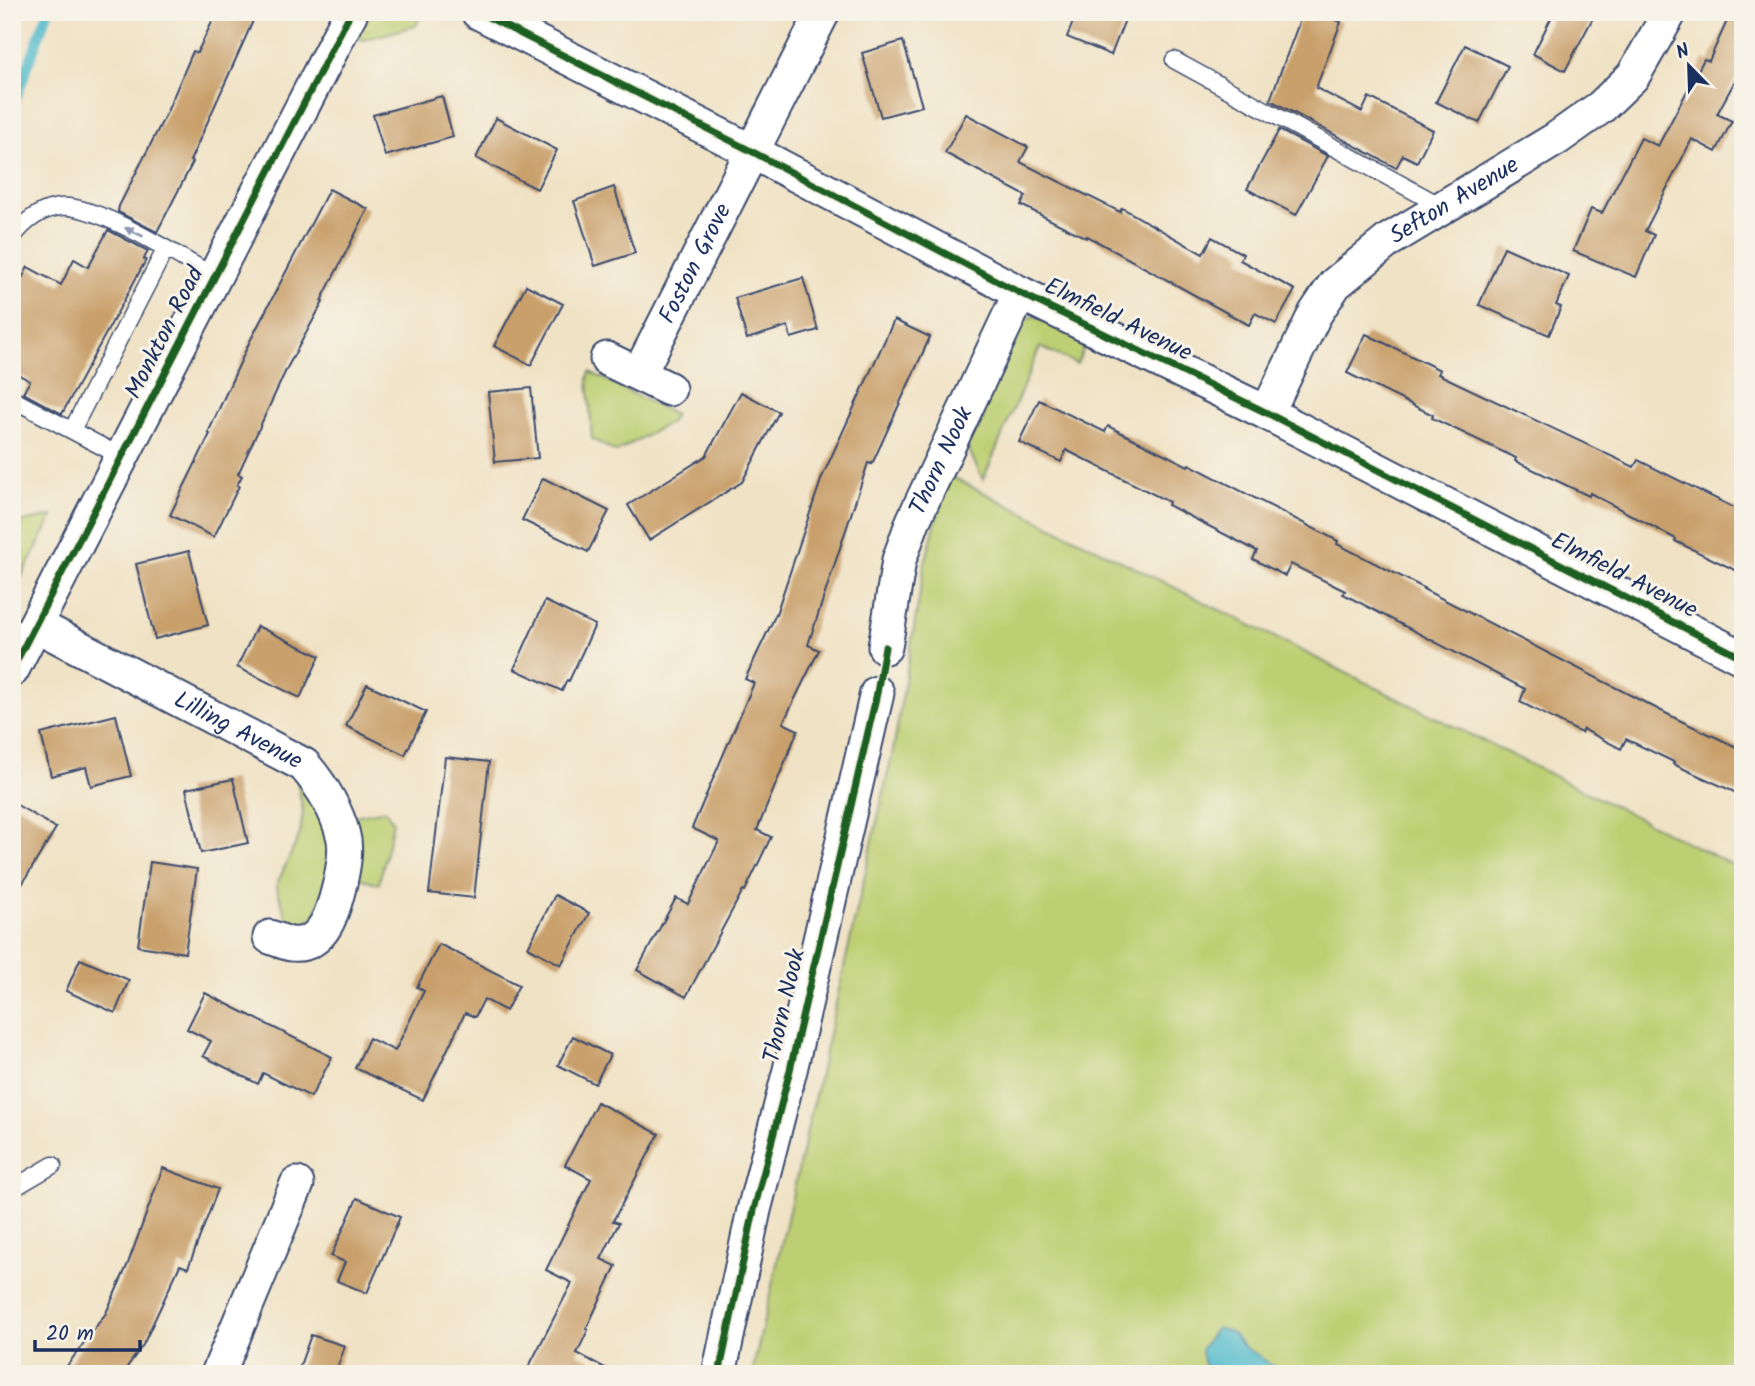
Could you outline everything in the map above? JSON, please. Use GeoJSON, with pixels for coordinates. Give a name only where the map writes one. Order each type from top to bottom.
{"type":"FeatureCollection","features":[{"type":"Feature","properties":{"kind":"street","name":"Monkton Road"},"geometry":{"type":"LineString","coordinates":[[12,670],[351,12]]}},
{"type":"Feature","properties":{"kind":"street","name":"Elmfield Avenue"},"geometry":{"type":"LineString","coordinates":[[478,12],[751,151],[1020,293],[1267,413],[1743,658]]}},
{"type":"Feature","properties":{"kind":"street","name":"Foston Grove"},"geometry":{"type":"LineString","coordinates":[[639,374],[823,12]]}},
{"type":"Feature","properties":{"kind":"street","name":"Sefton Avenue"},"geometry":{"type":"LineString","coordinates":[[1267,413],[1315,314],[1335,284],[1389,240],[1441,206],[1556,139],[1601,107],[1633,76],[1670,12]]}},
{"type":"Feature","properties":{"kind":"street","name":"Thorn Nook"},"geometry":{"type":"LineString","coordinates":[[885,647],[899,560],[913,521],[955,455],[1020,293]]}},
{"type":"Feature","properties":{"kind":"street"},"geometry":{"type":"LineString","coordinates":[[607,359],[669,389]]}},
{"type":"Feature","properties":{"kind":"street","name":"Lilling Avenue"},"geometry":{"type":"LineString","coordinates":[[36,625],[304,765],[321,784],[344,838],[343,871],[335,905],[325,929],[310,939],[293,944],[270,937]]}},
{"type":"Feature","properties":{"kind":"street","name":"Thorn Nook"},"geometry":{"type":"LineString","coordinates":[[719,1374],[754,1210],[790,1070],[877,693]]}},
{"type":"Feature","properties":{"kind":"street"},"geometry":{"type":"LineString","coordinates":[[218,1374],[297,1184]]}},
{"type":"Feature","properties":{"kind":"lane"},"geometry":{"type":"LineString","coordinates":[[1174,60],[1441,206]]}},
{"type":"Feature","properties":{"kind":"lane"},"geometry":{"type":"LineString","coordinates":[[12,238],[20,227],[42,211],[62,207],[88,211],[147,239],[215,277]]}},
{"type":"Feature","properties":{"kind":"lane"},"geometry":{"type":"LineString","coordinates":[[72,429],[165,250]]}},
{"type":"Feature","properties":{"kind":"lane"},"geometry":{"type":"LineString","coordinates":[[12,399],[122,457]]}},
{"type":"Feature","properties":{"kind":"lane"},"geometry":{"type":"LineString","coordinates":[[12,1189],[53,1166]]}},
{"type":"Feature","properties":{"kind":"green space"},"geometry":{"type":"Polygon","coordinates":[[[374,12],[422,12],[416,26],[363,40],[354,37],[360,26],[374,12]]]}},
{"type":"Feature","properties":{"kind":"green space"},"geometry":{"type":"Polygon","coordinates":[[[1033,316],[1088,338],[1077,364],[1040,347],[983,480],[961,433],[1021,321],[1033,316]]]}},
{"type":"Feature","properties":{"kind":"green space"},"geometry":{"type":"Polygon","coordinates":[[[590,372],[675,415],[671,422],[616,452],[592,439],[588,378],[590,372]]]}},
{"type":"Feature","properties":{"kind":"green space"},"geometry":{"type":"Polygon","coordinates":[[[948,475],[1743,870],[1743,1374],[752,1374],[893,751],[925,563],[948,475]]]}},
{"type":"Feature","properties":{"kind":"green space"},"geometry":{"type":"Polygon","coordinates":[[[53,516],[12,595],[12,524],[53,516]]]}},
{"type":"Feature","properties":{"kind":"green space"},"geometry":{"type":"Polygon","coordinates":[[[296,775],[313,792],[335,858],[315,915],[298,931],[289,925],[276,886],[300,834],[303,812],[296,775]]]}},
{"type":"Feature","properties":{"kind":"green space"},"geometry":{"type":"Polygon","coordinates":[[[385,810],[393,822],[379,884],[353,876],[349,817],[385,810]]]}},
{"type":"Feature","properties":{"kind":"water"},"geometry":{"type":"Polygon","coordinates":[[[1216,1328],[1231,1332],[1242,1345],[1284,1374],[1248,1374],[1244,1369],[1237,1374],[1210,1374],[1203,1362],[1201,1350],[1216,1328]]]}},
{"type":"Feature","properties":{"kind":"building"},"geometry":{"type":"Polygon","coordinates":[[[217,12],[257,12],[190,161],[193,162],[157,232],[118,212],[119,206],[166,114],[193,51],[197,53],[217,12]]]}},
{"type":"Feature","properties":{"kind":"building"},"geometry":{"type":"Polygon","coordinates":[[[1077,12],[1128,12],[1111,55],[1067,37],[1077,12]]]}},
{"type":"Feature","properties":{"kind":"building"},"geometry":{"type":"Polygon","coordinates":[[[1303,12],[1315,12],[1341,22],[1316,88],[1362,112],[1369,97],[1433,130],[1417,162],[1403,155],[1396,168],[1270,100],[1303,12]]]}},
{"type":"Feature","properties":{"kind":"building"},"geometry":{"type":"Polygon","coordinates":[[[1554,12],[1596,12],[1565,71],[1533,54],[1554,12]]]}},
{"type":"Feature","properties":{"kind":"building"},"geometry":{"type":"Polygon","coordinates":[[[1731,12],[1743,12],[1743,66],[1717,114],[1732,121],[1716,152],[1692,139],[1645,231],[1654,235],[1636,277],[1573,251],[1591,209],[1602,213],[1641,138],[1658,146],[1704,59],[1709,61],[1731,12]]]}},
{"type":"Feature","properties":{"kind":"building"},"geometry":{"type":"Polygon","coordinates":[[[903,41],[922,106],[881,117],[862,53],[903,41]]]}},
{"type":"Feature","properties":{"kind":"building"},"geometry":{"type":"Polygon","coordinates":[[[1465,45],[1508,66],[1479,123],[1436,102],[1465,45]]]}},
{"type":"Feature","properties":{"kind":"building"},"geometry":{"type":"Polygon","coordinates":[[[442,96],[453,137],[385,156],[373,115],[442,96]]]}},
{"type":"Feature","properties":{"kind":"building"},"geometry":{"type":"Polygon","coordinates":[[[966,114],[1028,147],[1020,162],[1120,212],[1122,208],[1203,254],[1212,237],[1243,254],[1240,260],[1295,290],[1276,324],[1255,313],[1249,325],[1087,236],[1086,238],[1021,205],[1026,196],[945,153],[966,114]]]}},
{"type":"Feature","properties":{"kind":"building"},"geometry":{"type":"Polygon","coordinates":[[[496,118],[557,150],[537,189],[476,158],[496,118]]]}},
{"type":"Feature","properties":{"kind":"building"},"geometry":{"type":"Polygon","coordinates":[[[1279,130],[1328,156],[1296,215],[1247,189],[1279,130]]]}},
{"type":"Feature","properties":{"kind":"building"},"geometry":{"type":"Polygon","coordinates":[[[614,187],[635,253],[595,266],[574,201],[614,187]]]}},
{"type":"Feature","properties":{"kind":"building"},"geometry":{"type":"Polygon","coordinates":[[[329,189],[368,209],[321,301],[323,302],[287,368],[238,474],[242,476],[237,485],[239,486],[214,537],[170,515],[210,434],[208,433],[249,343],[329,189]]]}},
{"type":"Feature","properties":{"kind":"building"},"geometry":{"type":"Polygon","coordinates":[[[108,230],[148,251],[144,259],[146,260],[62,414],[23,393],[30,381],[12,371],[12,297],[28,267],[61,285],[74,259],[88,267],[108,230]]]}},
{"type":"Feature","properties":{"kind":"building"},"geometry":{"type":"Polygon","coordinates":[[[1504,247],[1569,276],[1556,305],[1561,307],[1549,335],[1479,305],[1504,247]]]}},
{"type":"Feature","properties":{"kind":"building"},"geometry":{"type":"Polygon","coordinates":[[[803,278],[818,330],[791,338],[788,326],[747,339],[735,298],[803,278]]]}},
{"type":"Feature","properties":{"kind":"building"},"geometry":{"type":"Polygon","coordinates":[[[526,285],[563,304],[531,365],[494,346],[526,285]]]}},
{"type":"Feature","properties":{"kind":"building"},"geometry":{"type":"Polygon","coordinates":[[[894,320],[930,337],[872,464],[868,463],[808,645],[819,650],[783,723],[798,730],[757,830],[771,837],[745,891],[743,890],[686,997],[637,970],[676,898],[688,904],[719,841],[692,828],[754,683],[745,679],[776,614],[822,477],[894,320]]]}},
{"type":"Feature","properties":{"kind":"building"},"geometry":{"type":"Polygon","coordinates":[[[1366,334],[1440,370],[1438,374],[1634,467],[1638,460],[1743,512],[1743,574],[1675,541],[1676,539],[1590,493],[1589,496],[1515,461],[1516,458],[1347,373],[1366,334]]]}},
{"type":"Feature","properties":{"kind":"building"},"geometry":{"type":"Polygon","coordinates":[[[531,388],[538,458],[495,462],[488,392],[531,388]]]}},
{"type":"Feature","properties":{"kind":"building"},"geometry":{"type":"Polygon","coordinates":[[[741,392],[779,412],[742,482],[649,540],[628,505],[706,456],[741,392]]]}},
{"type":"Feature","properties":{"kind":"building"},"geometry":{"type":"Polygon","coordinates":[[[1039,400],[1105,432],[1108,426],[1188,466],[1189,464],[1338,541],[1337,544],[1423,589],[1743,750],[1743,796],[1626,739],[1621,749],[1583,729],[1581,733],[1520,702],[1525,689],[1343,594],[1345,591],[1291,564],[1285,576],[1253,559],[1257,551],[1168,505],[1169,502],[1066,450],[1061,462],[1019,442],[1039,400]]]}},
{"type":"Feature","properties":{"kind":"building"},"geometry":{"type":"Polygon","coordinates":[[[543,478],[609,511],[588,552],[522,520],[543,478]]]}},
{"type":"Feature","properties":{"kind":"building"},"geometry":{"type":"Polygon","coordinates":[[[189,551],[208,625],[155,639],[136,564],[189,551]]]}},
{"type":"Feature","properties":{"kind":"building"},"geometry":{"type":"Polygon","coordinates":[[[545,601],[595,625],[562,691],[514,669],[545,601]]]}},
{"type":"Feature","properties":{"kind":"building"},"geometry":{"type":"Polygon","coordinates":[[[257,626],[320,656],[300,698],[237,667],[257,626]]]}},
{"type":"Feature","properties":{"kind":"building"},"geometry":{"type":"Polygon","coordinates":[[[367,684],[426,712],[405,755],[346,726],[367,684]]]}},
{"type":"Feature","properties":{"kind":"building"},"geometry":{"type":"Polygon","coordinates":[[[116,715],[131,776],[91,786],[86,767],[51,776],[41,734],[116,715]]]}},
{"type":"Feature","properties":{"kind":"building"},"geometry":{"type":"Polygon","coordinates":[[[445,757],[489,762],[474,898],[429,893],[445,757]]]}},
{"type":"Feature","properties":{"kind":"building"},"geometry":{"type":"Polygon","coordinates":[[[233,779],[248,843],[201,853],[186,789],[233,779]]]}},
{"type":"Feature","properties":{"kind":"building"},"geometry":{"type":"Polygon","coordinates":[[[12,802],[56,828],[12,901],[12,802]]]}},
{"type":"Feature","properties":{"kind":"building"},"geometry":{"type":"Polygon","coordinates":[[[150,862],[197,869],[185,953],[138,946],[150,862]]]}},
{"type":"Feature","properties":{"kind":"building"},"geometry":{"type":"Polygon","coordinates":[[[555,895],[589,913],[561,965],[528,947],[555,895]]]}},
{"type":"Feature","properties":{"kind":"building"},"geometry":{"type":"Polygon","coordinates":[[[439,944],[519,985],[506,1011],[484,999],[475,1017],[465,1013],[423,1100],[355,1068],[369,1038],[395,1051],[424,991],[417,987],[439,944]]]}},
{"type":"Feature","properties":{"kind":"building"},"geometry":{"type":"Polygon","coordinates":[[[80,959],[129,980],[115,1013],[66,991],[80,959]]]}},
{"type":"Feature","properties":{"kind":"building"},"geometry":{"type":"Polygon","coordinates":[[[205,993],[332,1057],[311,1097],[263,1073],[258,1084],[203,1056],[211,1041],[187,1029],[205,993]]]}},
{"type":"Feature","properties":{"kind":"building"},"geometry":{"type":"Polygon","coordinates":[[[573,1036],[610,1055],[595,1084],[558,1065],[573,1036]]]}},
{"type":"Feature","properties":{"kind":"building"},"geometry":{"type":"Polygon","coordinates":[[[597,1102],[659,1134],[613,1221],[619,1223],[601,1259],[616,1266],[577,1353],[616,1374],[525,1374],[572,1283],[546,1270],[591,1179],[565,1165],[597,1102]]]}},
{"type":"Feature","properties":{"kind":"building"},"geometry":{"type":"Polygon","coordinates":[[[163,1168],[218,1189],[188,1268],[180,1265],[143,1345],[122,1374],[61,1374],[106,1313],[127,1266],[163,1168]]]}},
{"type":"Feature","properties":{"kind":"building"},"geometry":{"type":"Polygon","coordinates":[[[357,1198],[400,1217],[367,1293],[337,1281],[345,1262],[331,1256],[357,1198]]]}},
{"type":"Feature","properties":{"kind":"building"},"geometry":{"type":"Polygon","coordinates":[[[311,1335],[345,1346],[335,1374],[297,1374],[311,1335]]]}},
{"type":"Feature","properties":{"kind":"waterway"},"geometry":{"type":"LineString","coordinates":[[12,109],[48,12]]}},
{"type":"Feature","properties":{"kind":"cycle path"},"geometry":{"type":"LineString","coordinates":[[12,670],[351,12]]}},
{"type":"Feature","properties":{"kind":"cycle path"},"geometry":{"type":"LineString","coordinates":[[478,12],[751,151],[1020,293],[1267,413],[1743,658]]}},
{"type":"Feature","properties":{"kind":"cycle path"},"geometry":{"type":"LineString","coordinates":[[719,1374],[754,1210],[790,1070],[877,693],[885,647]]}}]}
